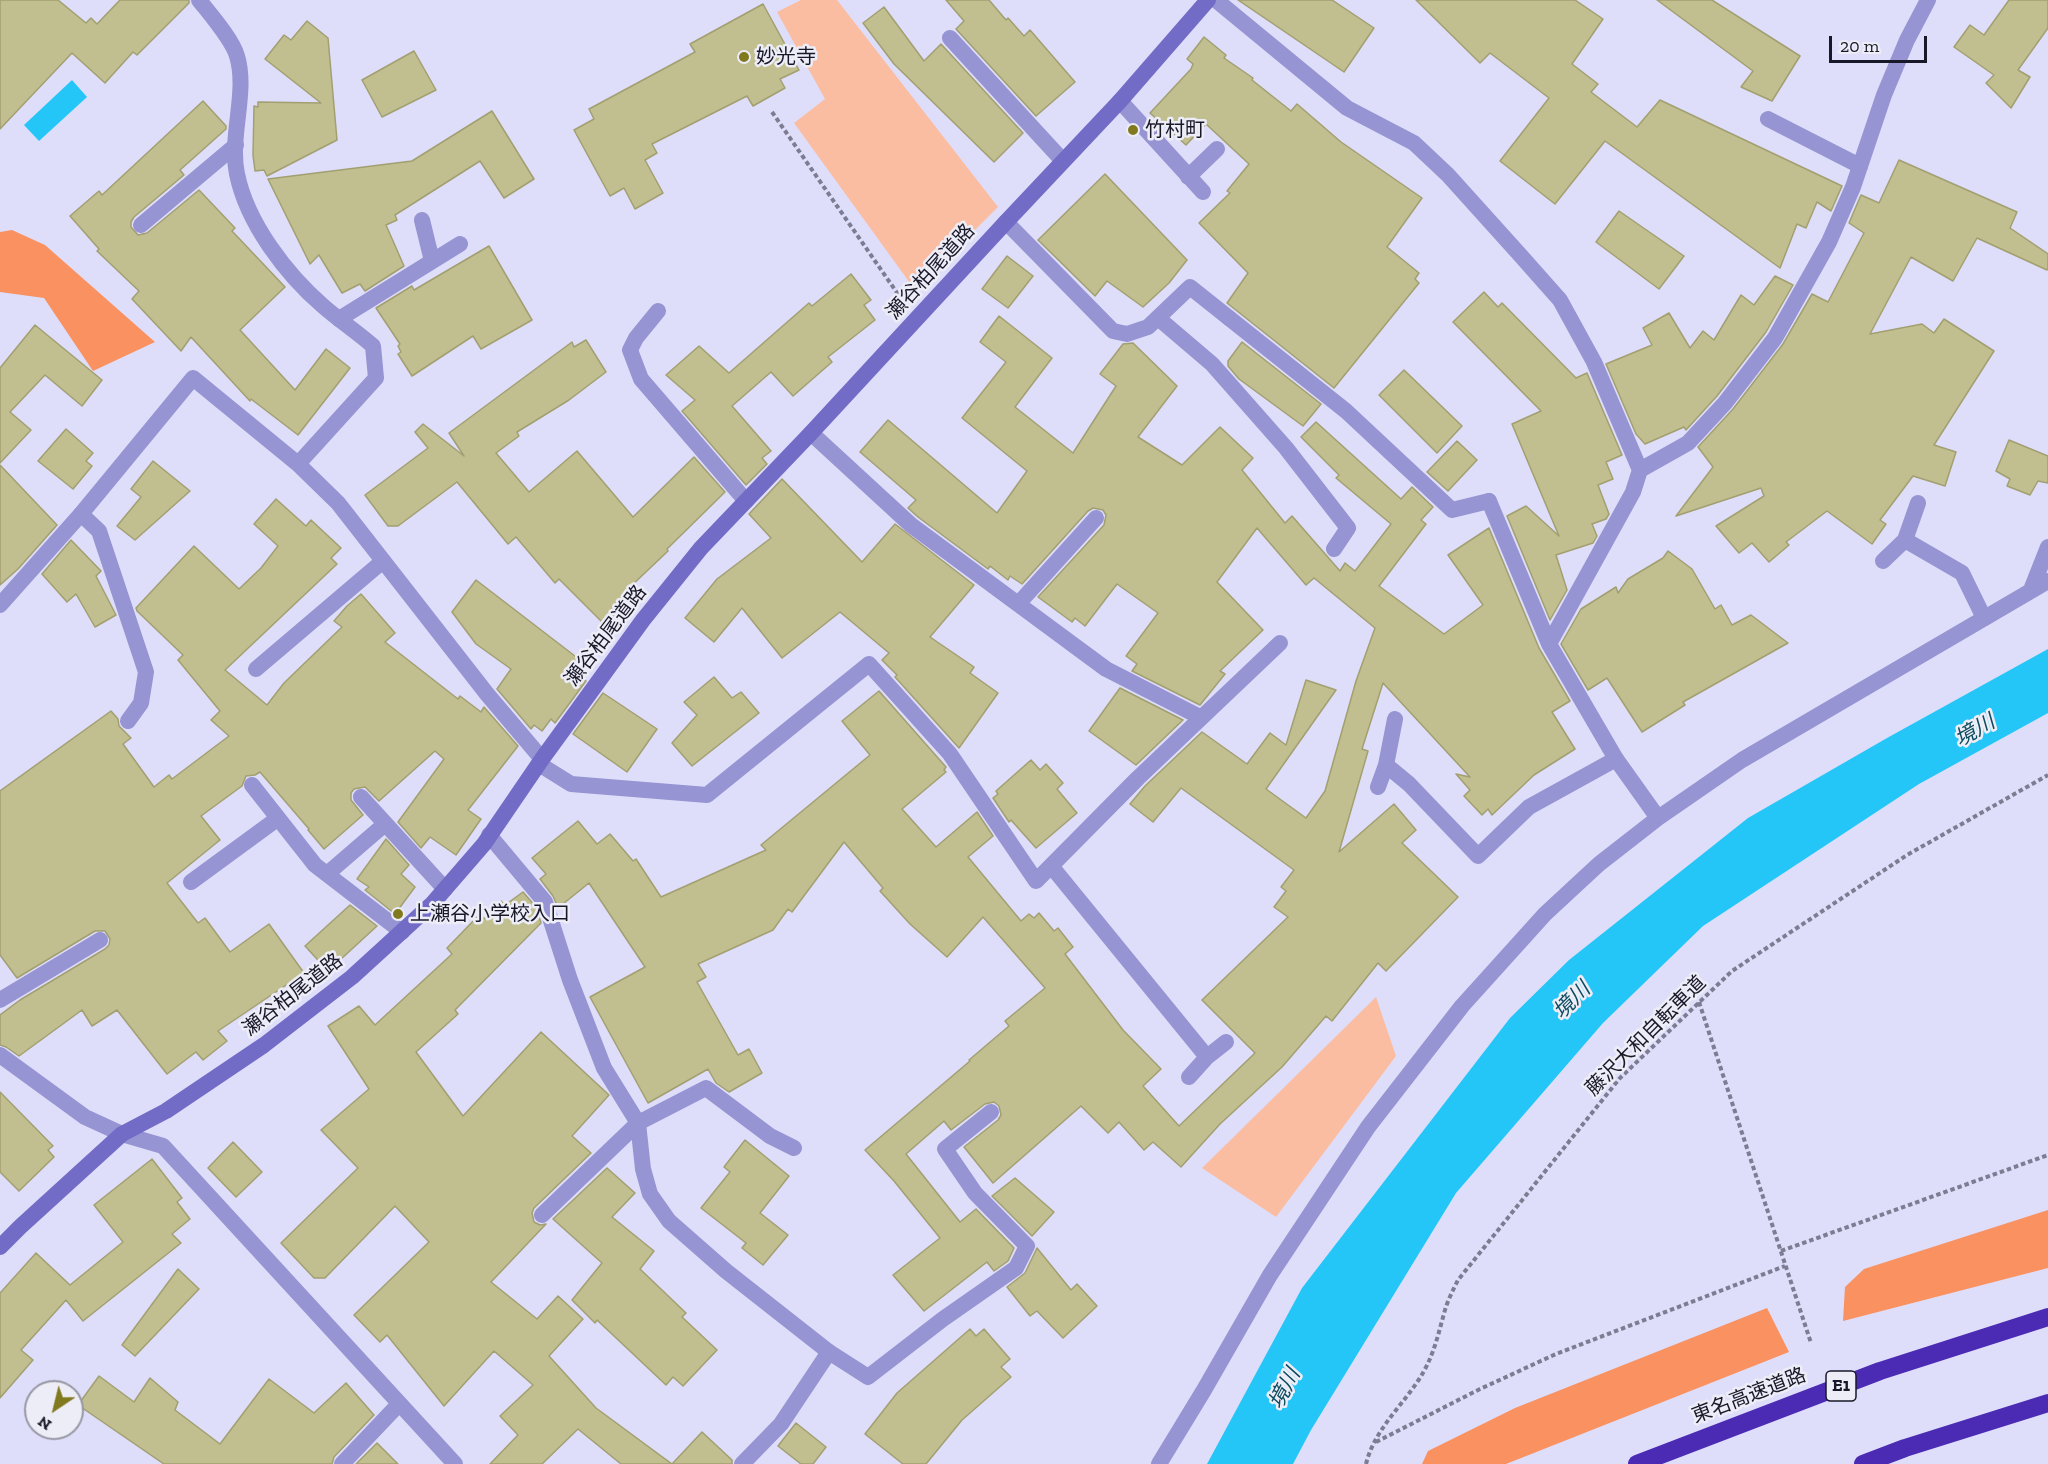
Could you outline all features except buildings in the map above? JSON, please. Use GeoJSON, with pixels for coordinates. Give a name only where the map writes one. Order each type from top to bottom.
{"type":"FeatureCollection","features":[{"type":"Feature","properties":{"kind":"highway","name":"東名高速道路"},"geometry":{"type":"LineString","coordinates":[[1637,1464],[1880,1371],[2048,1317]]}},
{"type":"Feature","properties":{"kind":"highway"},"geometry":{"type":"LineString","coordinates":[[1863,1464],[2048,1403]]}},
{"type":"Feature","properties":{"kind":"main road","name":"瀬谷柏尾道路"},"geometry":{"type":"LineString","coordinates":[[0,1247],[122,1134],[166,1111],[264,1046],[352,977],[445,889],[489,835],[643,620],[700,548],[811,433],[1120,102],[1208,0]]}},
{"type":"Feature","properties":{"kind":"street"},"geometry":{"type":"LineString","coordinates":[[198,0],[219,25],[237,55],[240,80],[236,173],[248,210],[275,254],[321,304],[373,346],[376,378],[298,464]]}},
{"type":"Feature","properties":{"kind":"street"},"geometry":{"type":"LineString","coordinates":[[1216,0],[1347,108],[1414,143],[1448,175],[1560,300],[1594,362],[1640,470],[1633,492],[1549,644]]}},
{"type":"Feature","properties":{"kind":"street"},"geometry":{"type":"LineString","coordinates":[[1640,470],[1688,443],[1725,403],[1774,338],[1829,242],[1860,166],[1884,95],[1907,40],[1928,0]]}},
{"type":"Feature","properties":{"kind":"street"},"geometry":{"type":"LineString","coordinates":[[950,38],[1063,161]]}},
{"type":"Feature","properties":{"kind":"street"},"geometry":{"type":"LineString","coordinates":[[1120,102],[1203,192]]}},
{"type":"Feature","properties":{"kind":"street"},"geometry":{"type":"LineString","coordinates":[[1768,119],[1860,166]]}},
{"type":"Feature","properties":{"kind":"street"},"geometry":{"type":"LineString","coordinates":[[141,225],[236,145]]}},
{"type":"Feature","properties":{"kind":"street"},"geometry":{"type":"LineString","coordinates":[[1188,177],[1216,149]]}},
{"type":"Feature","properties":{"kind":"street"},"geometry":{"type":"LineString","coordinates":[[422,220],[432,261]]}},
{"type":"Feature","properties":{"kind":"street"},"geometry":{"type":"LineString","coordinates":[[1006,222],[1113,331],[1127,334],[1148,327],[1190,287],[1346,411],[1452,510],[1489,501],[1549,644],[1616,759],[1658,818]]}},
{"type":"Feature","properties":{"kind":"street"},"geometry":{"type":"LineString","coordinates":[[339,319],[460,244]]}},
{"type":"Feature","properties":{"kind":"street"},"geometry":{"type":"LineString","coordinates":[[658,311],[636,338],[630,350],[641,379],[746,501]]}},
{"type":"Feature","properties":{"kind":"street"},"geometry":{"type":"LineString","coordinates":[[1158,318],[1212,364],[1286,448],[1348,528],[1334,549]]}},
{"type":"Feature","properties":{"kind":"street"},"geometry":{"type":"LineString","coordinates":[[0,605],[81,514],[193,378],[298,464],[338,503],[541,761],[571,784],[707,795],[869,664],[950,754],[1036,881],[1200,717],[1280,643]]}},
{"type":"Feature","properties":{"kind":"street"},"geometry":{"type":"LineString","coordinates":[[811,433],[910,525],[1106,669],[1200,717]]}},
{"type":"Feature","properties":{"kind":"street"},"geometry":{"type":"LineString","coordinates":[[1883,561],[1905,540],[1918,503]]}},
{"type":"Feature","properties":{"kind":"street"},"geometry":{"type":"LineString","coordinates":[[81,514],[99,531],[146,672],[141,703],[128,721]]}},
{"type":"Feature","properties":{"kind":"street"},"geometry":{"type":"LineString","coordinates":[[1019,603],[1096,518]]}},
{"type":"Feature","properties":{"kind":"street"},"geometry":{"type":"LineString","coordinates":[[1905,540],[1962,573],[1984,618]]}},
{"type":"Feature","properties":{"kind":"street"},"geometry":{"type":"LineString","coordinates":[[2031,590],[2048,547]]}},
{"type":"Feature","properties":{"kind":"street"},"geometry":{"type":"LineString","coordinates":[[256,669],[383,561]]}},
{"type":"Feature","properties":{"kind":"street"},"geometry":{"type":"LineString","coordinates":[[1159,1464],[1270,1275],[1368,1127],[1462,1006],[1545,914],[1599,864],[1658,818],[1742,760],[2048,581]]}},
{"type":"Feature","properties":{"kind":"street"},"geometry":{"type":"LineString","coordinates":[[1378,787],[1386,765],[1395,719]]}},
{"type":"Feature","properties":{"kind":"street"},"geometry":{"type":"LineString","coordinates":[[1386,765],[1409,784],[1478,856],[1529,807],[1616,759]]}},
{"type":"Feature","properties":{"kind":"street"},"geometry":{"type":"LineString","coordinates":[[252,786],[315,865],[402,932]]}},
{"type":"Feature","properties":{"kind":"street"},"geometry":{"type":"LineString","coordinates":[[361,797],[445,889]]}},
{"type":"Feature","properties":{"kind":"street"},"geometry":{"type":"LineString","coordinates":[[191,882],[277,819]]}},
{"type":"Feature","properties":{"kind":"street"},"geometry":{"type":"LineString","coordinates":[[327,874],[385,824]]}},
{"type":"Feature","properties":{"kind":"street"},"geometry":{"type":"LineString","coordinates":[[489,835],[545,902],[570,980],[604,1068],[638,1123],[643,1170],[650,1194],[669,1221],[726,1271],[829,1352],[868,1377],[943,1319],[1016,1268],[1027,1246],[975,1193],[945,1149],[992,1112]]}},
{"type":"Feature","properties":{"kind":"street"},"geometry":{"type":"LineString","coordinates":[[1052,867],[1207,1057]]}},
{"type":"Feature","properties":{"kind":"street"},"geometry":{"type":"LineString","coordinates":[[0,1000],[100,940]]}},
{"type":"Feature","properties":{"kind":"street"},"geometry":{"type":"LineString","coordinates":[[1189,1077],[1207,1057],[1226,1042]]}},
{"type":"Feature","properties":{"kind":"street"},"geometry":{"type":"LineString","coordinates":[[0,1055],[85,1117],[122,1134],[163,1146],[455,1464]]}},
{"type":"Feature","properties":{"kind":"street"},"geometry":{"type":"LineString","coordinates":[[542,1215],[638,1123],[706,1088],[770,1136],[794,1148]]}},
{"type":"Feature","properties":{"kind":"street"},"geometry":{"type":"LineString","coordinates":[[742,1464],[780,1424],[829,1352]]}},
{"type":"Feature","properties":{"kind":"street"},"geometry":{"type":"LineString","coordinates":[[342,1464],[399,1404]]}},
{"type":"Feature","properties":{"kind":"path"},"geometry":{"type":"LineString","coordinates":[[772,112],[916,320]]}},
{"type":"Feature","properties":{"kind":"path","name":"藤沢大和自転車道"},"geometry":{"type":"LineString","coordinates":[[1366,1464],[1388,1419],[1424,1371],[1438,1338],[1445,1308],[1458,1280],[1620,1078],[1732,971],[1906,855],[2048,775]]}},
{"type":"Feature","properties":{"kind":"path"},"geometry":{"type":"LineString","coordinates":[[1699,1002],[1811,1343]]}},
{"type":"Feature","properties":{"kind":"path"},"geometry":{"type":"LineString","coordinates":[[1780,1251],[2048,1155]]}},
{"type":"Feature","properties":{"kind":"path"},"geometry":{"type":"LineString","coordinates":[[1376,1442],[1480,1389],[1556,1354],[1785,1266]]}},
{"type":"Feature","properties":{"kind":"shaded area"},"geometry":{"type":"Polygon","coordinates":[[[801,0],[837,0],[998,207],[915,290],[794,123],[825,99],[777,12],[801,0]]]}},
{"type":"Feature","properties":{"kind":"shaded area"},"geometry":{"type":"Polygon","coordinates":[[[12,230],[45,245],[155,342],[93,371],[44,298],[0,292],[0,232],[12,230]]]}},
{"type":"Feature","properties":{"kind":"shaded area"},"geometry":{"type":"Polygon","coordinates":[[[1376,997],[1396,1056],[1276,1217],[1202,1168],[1376,997]]]}},
{"type":"Feature","properties":{"kind":"shaded area"},"geometry":{"type":"Polygon","coordinates":[[[2048,1210],[2048,1268],[1843,1321],[1845,1287],[1864,1269],[2048,1210]]]}},
{"type":"Feature","properties":{"kind":"shaded area"},"geometry":{"type":"Polygon","coordinates":[[[1767,1308],[1789,1352],[1506,1464],[1422,1464],[1428,1451],[1515,1408],[1767,1308]]]}},
{"type":"Feature","properties":{"kind":"water"},"geometry":{"type":"Polygon","coordinates":[[[72,80],[87,97],[39,141],[24,125],[72,80]]]}},
{"type":"Feature","properties":{"kind":"water","name":"境川"},"geometry":{"type":"Polygon","coordinates":[[[2048,649],[2048,713],[1919,784],[1703,926],[1603,1023],[1456,1193],[1311,1430],[1293,1464],[1207,1464],[1302,1288],[1510,1018],[1569,960],[1748,818],[2048,649]]]}},
{"type":"Feature","properties":{"kind":"place","name":"妙光寺"},"geometry":{"type":"Point","coordinates":[744,57]}},
{"type":"Feature","properties":{"kind":"place","name":"竹村町"},"geometry":{"type":"Point","coordinates":[1133,130]}},
{"type":"Feature","properties":{"kind":"place","name":"上瀬谷小学校入口"},"geometry":{"type":"Point","coordinates":[398,914]}}]}
